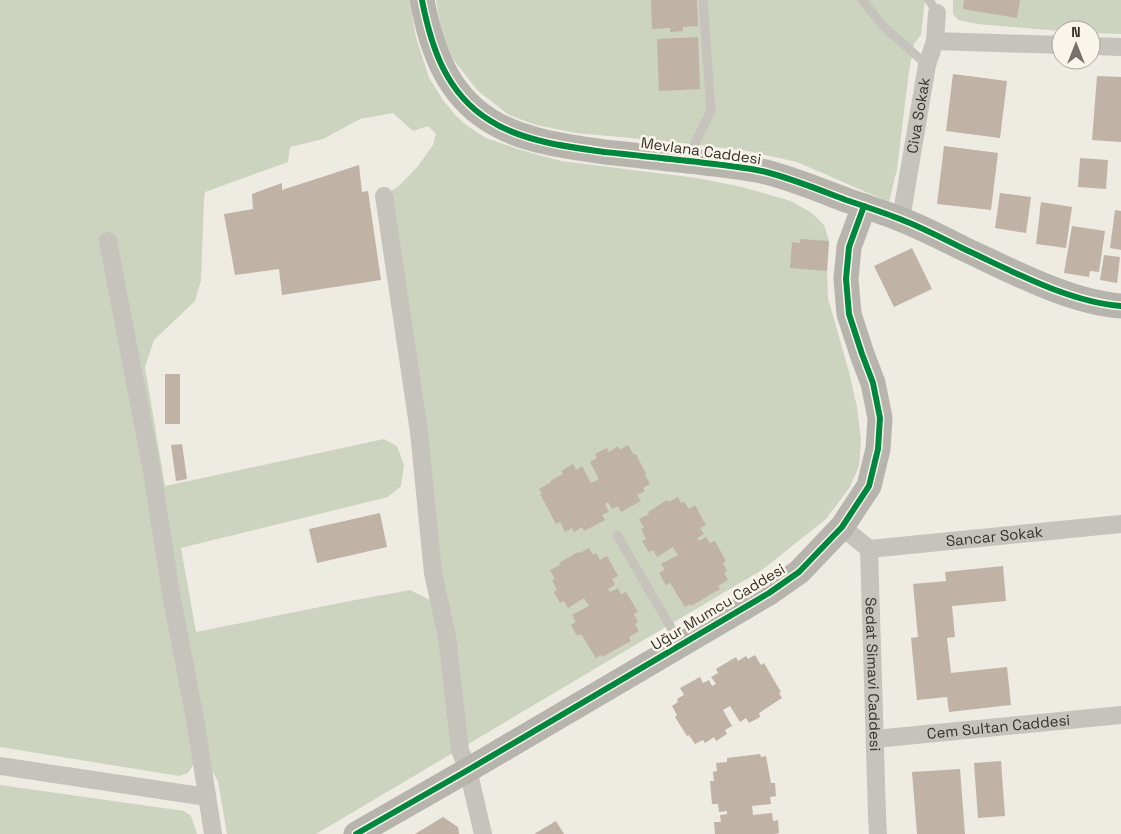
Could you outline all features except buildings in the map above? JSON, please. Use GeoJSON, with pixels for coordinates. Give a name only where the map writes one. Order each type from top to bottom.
{"type":"FeatureCollection","features":[{"type":"Feature","properties":{"kind":"street","name":"Mevlana Caddesi"},"geometry":{"type":"LineString","coordinates":[[422,0],[431,39],[437,57],[446,74],[475,110],[489,121],[505,129],[545,142],[572,148],[736,166],[783,177],[901,219],[1032,280],[1078,298],[1110,306],[1121,306]]}},
{"type":"Feature","properties":{"kind":"street","name":"Civa Sokak"},"geometry":{"type":"LineString","coordinates":[[901,219],[927,65],[935,41],[933,7]]}},
{"type":"Feature","properties":{"kind":"street"},"geometry":{"type":"LineString","coordinates":[[935,41],[1051,45]]}},
{"type":"Feature","properties":{"kind":"street"},"geometry":{"type":"LineString","coordinates":[[1101,46],[1121,47]]}},
{"type":"Feature","properties":{"kind":"street"},"geometry":{"type":"LineString","coordinates":[[384,196],[418,432],[433,573],[447,637],[460,750],[468,770],[483,834]]}},
{"type":"Feature","properties":{"kind":"street","name":"Uğur Mumcu Caddesi"},"geometry":{"type":"LineString","coordinates":[[356,834],[769,593],[798,572],[842,527],[869,486],[878,449],[880,418],[873,383],[850,314],[846,279],[849,247],[864,206]]}},
{"type":"Feature","properties":{"kind":"street"},"geometry":{"type":"LineString","coordinates":[[108,241],[152,471],[171,594],[195,718],[213,834]]}},
{"type":"Feature","properties":{"kind":"street","name":"Sancar Sokak"},"geometry":{"type":"LineString","coordinates":[[869,549],[1121,524]]}},
{"type":"Feature","properties":{"kind":"street"},"geometry":{"type":"LineString","coordinates":[[842,527],[869,549]]}},
{"type":"Feature","properties":{"kind":"street","name":"Sedat Simavi Caddesi"},"geometry":{"type":"LineString","coordinates":[[869,549],[878,834]]}},
{"type":"Feature","properties":{"kind":"street","name":"Cem Sultan Caddesi"},"geometry":{"type":"LineString","coordinates":[[875,739],[1121,715]]}},
{"type":"Feature","properties":{"kind":"street"},"geometry":{"type":"LineString","coordinates":[[0,766],[207,796]]}},
{"type":"Feature","properties":{"kind":"lane"},"geometry":{"type":"LineString","coordinates":[[686,161],[711,111],[703,0]]}},
{"type":"Feature","properties":{"kind":"lane"},"geometry":{"type":"LineString","coordinates":[[862,0],[883,26],[927,65]]}},
{"type":"Feature","properties":{"kind":"lane"},"geometry":{"type":"LineString","coordinates":[[617,535],[681,645]]}},
{"type":"Feature","properties":{"kind":"green space"},"geometry":{"type":"Polygon","coordinates":[[[0,0],[409,0],[416,37],[429,78],[456,116],[486,138],[561,161],[697,178],[742,187],[791,201],[812,213],[824,225],[829,241],[828,298],[857,407],[861,440],[859,466],[850,487],[826,519],[762,570],[316,834],[227,834],[218,781],[201,753],[188,773],[179,776],[0,747],[0,0]],[[393,113],[360,119],[323,139],[290,147],[288,162],[205,192],[201,280],[195,301],[154,340],[145,367],[165,486],[384,439],[397,446],[404,465],[401,486],[388,497],[181,548],[196,632],[410,590],[440,605],[384,196],[400,185],[418,166],[433,145],[436,134],[428,126],[413,131],[393,113]]]}},
{"type":"Feature","properties":{"kind":"green space"},"geometry":{"type":"Polygon","coordinates":[[[436,0],[925,0],[921,35],[914,44],[909,71],[897,169],[889,202],[797,162],[748,151],[576,133],[536,125],[509,115],[478,91],[449,54],[441,28],[436,0]]]}},
{"type":"Feature","properties":{"kind":"green space"},"geometry":{"type":"Polygon","coordinates":[[[953,0],[1121,0],[1121,34],[1101,33],[1101,20],[1051,20],[1051,30],[977,24],[958,20],[953,14],[953,0]]]}},
{"type":"Feature","properties":{"kind":"green space"},"geometry":{"type":"Polygon","coordinates":[[[0,785],[184,811],[191,816],[197,834],[0,834],[0,785]]]}},
{"type":"Feature","properties":{"kind":"cycle path"},"geometry":{"type":"LineString","coordinates":[[422,0],[430,35],[451,83],[474,109],[489,120],[515,133],[560,145],[732,166],[776,175],[908,222],[1019,275],[1060,292],[1101,303],[1121,306]]}},
{"type":"Feature","properties":{"kind":"cycle path"},"geometry":{"type":"LineString","coordinates":[[356,834],[769,593],[799,572],[842,527],[869,486],[878,449],[880,418],[873,383],[849,314],[846,279],[849,247],[864,206]]}}]}
